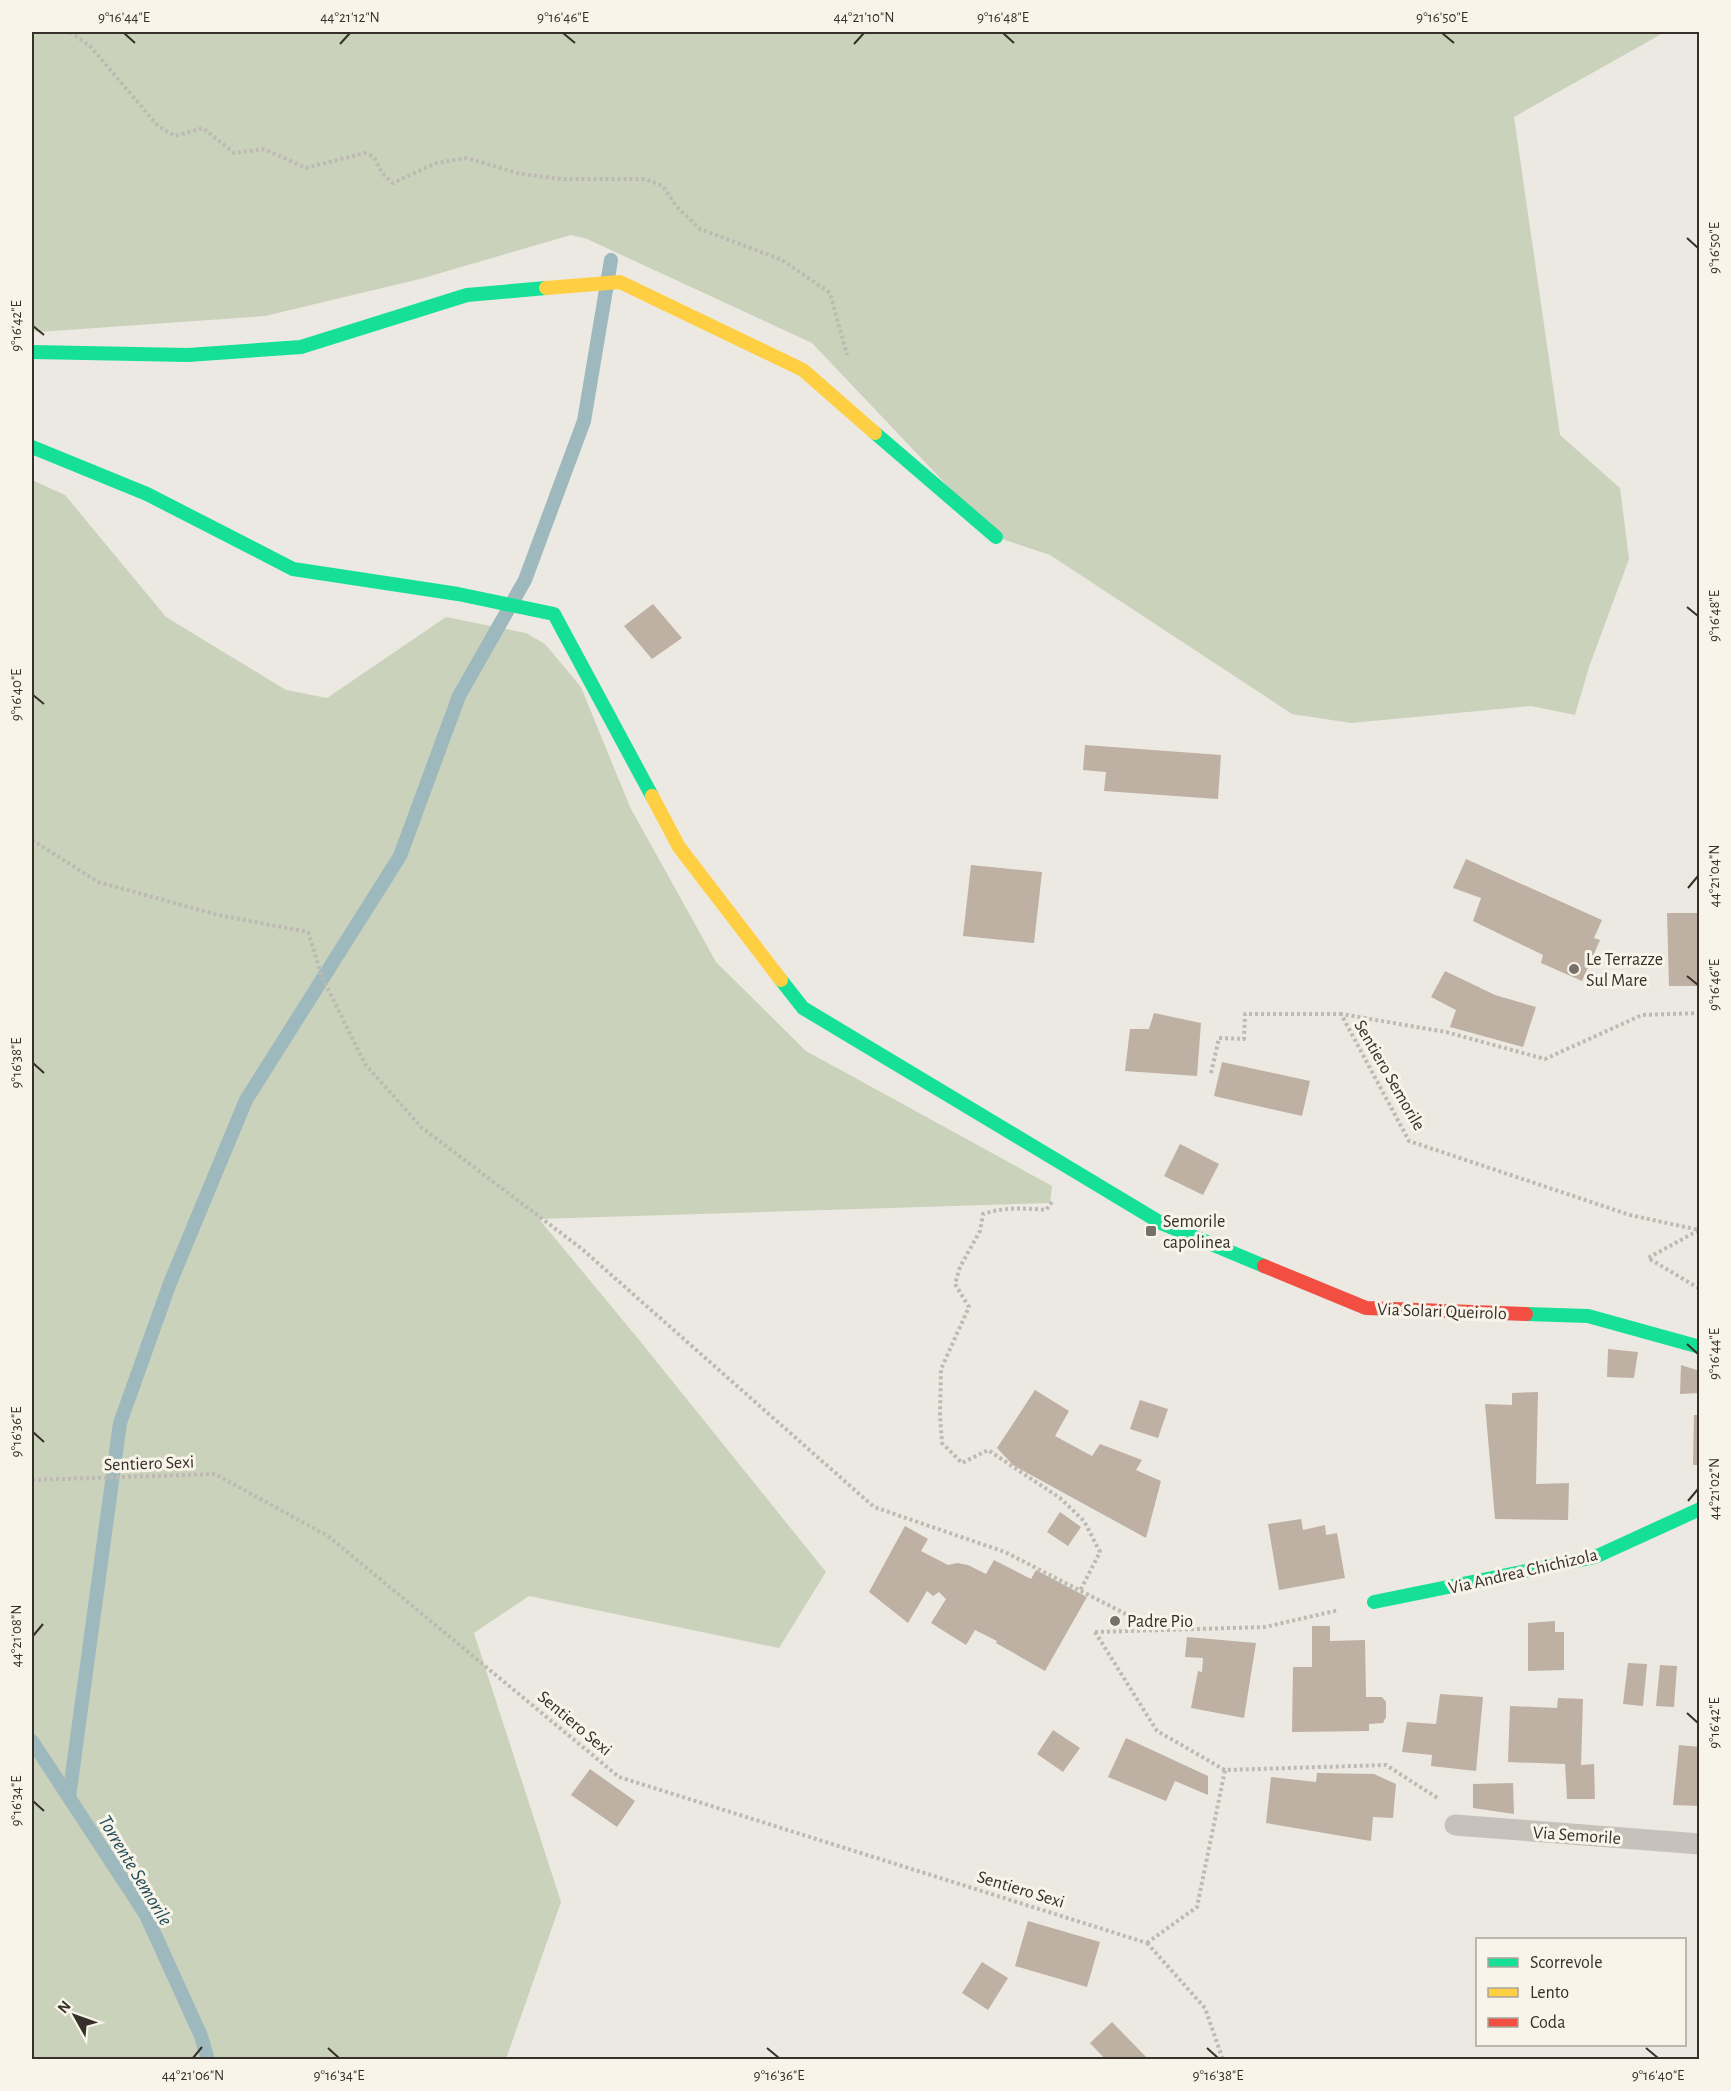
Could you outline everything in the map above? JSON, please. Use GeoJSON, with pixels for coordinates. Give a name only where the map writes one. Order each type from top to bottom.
{"type":"FeatureCollection","features":[{"type":"Feature","properties":{"kind":"street"},"geometry":{"type":"LineString","coordinates":[[32,352],[188,355],[301,347],[467,295],[620,282],[803,370],[996,537]]}},
{"type":"Feature","properties":{"kind":"street","name":"Via Solari Queirolo"},"geometry":{"type":"LineString","coordinates":[[32,447],[147,494],[293,570],[458,594],[554,614],[679,847],[802,1008],[1161,1223],[1366,1308],[1588,1316],[1700,1347]]}},
{"type":"Feature","properties":{"kind":"street","name":"Via Andrea Chichizola"},"geometry":{"type":"LineString","coordinates":[[1374,1602],[1594,1557],[1700,1509]]}},
{"type":"Feature","properties":{"kind":"lane","name":"Via Semorile"},"geometry":{"type":"LineString","coordinates":[[1455,1825],[1700,1844]]}},
{"type":"Feature","properties":{"kind":"path"},"geometry":{"type":"LineString","coordinates":[[70,32],[90,46],[158,126],[176,136],[203,128],[234,153],[264,149],[306,168],[365,153],[374,157],[382,173],[393,183],[435,163],[467,158],[531,175],[561,179],[645,179],[663,186],[676,206],[700,229],[782,260],[830,293],[848,357]]}},
{"type":"Feature","properties":{"kind":"path"},"geometry":{"type":"LineString","coordinates":[[32,840],[98,882],[218,915],[308,932],[322,976],[365,1064],[420,1126],[582,1250],[874,1508],[1005,1552],[1157,1630]]}},
{"type":"Feature","properties":{"kind":"path","name":"Sentiero Semorile"},"geometry":{"type":"LineString","coordinates":[[1341,1014],[1446,1032],[1545,1059],[1642,1015],[1700,1013]]}},
{"type":"Feature","properties":{"kind":"path"},"geometry":{"type":"LineString","coordinates":[[1211,1073],[1219,1038],[1244,1039],[1245,1014],[1341,1014]]}},
{"type":"Feature","properties":{"kind":"path","name":"Sentiero Semorile"},"geometry":{"type":"LineString","coordinates":[[1341,1014],[1408,1141],[1630,1215],[1699,1230],[1648,1258],[1700,1289]]}},
{"type":"Feature","properties":{"kind":"path"},"geometry":{"type":"LineString","coordinates":[[1075,1171],[1046,1210],[1000,1209],[983,1214],[980,1231],[960,1267],[955,1284],[969,1307],[941,1369],[940,1415],[942,1443],[962,1463],[988,1450],[1060,1498],[1084,1521],[1100,1552],[1080,1591]]}},
{"type":"Feature","properties":{"kind":"path","name":"Sentiero Sexi"},"geometry":{"type":"LineString","coordinates":[[32,1480],[215,1474],[328,1536],[619,1777],[1147,1942]]}},
{"type":"Feature","properties":{"kind":"path"},"geometry":{"type":"LineString","coordinates":[[1374,1602],[1265,1627],[1095,1632],[1157,1731],[1225,1770],[1386,1766],[1450,1806],[1455,1825]]}},
{"type":"Feature","properties":{"kind":"path"},"geometry":{"type":"LineString","coordinates":[[1223,2060],[1205,2008],[1147,1942],[1197,1906],[1225,1770]]}},
{"type":"Feature","properties":{"kind":"green space"},"geometry":{"type":"Polygon","coordinates":[[[32,32],[1665,32],[1514,117],[1560,435],[1620,488],[1629,559],[1589,667],[1575,715],[1531,706],[1351,723],[1292,714],[1050,555],[996,537],[812,343],[587,239],[571,235],[420,279],[265,316],[38,332],[32,330],[32,32]]]}},
{"type":"Feature","properties":{"kind":"green space"},"geometry":{"type":"Polygon","coordinates":[[[32,480],[65,495],[166,617],[286,690],[327,698],[446,617],[526,633],[545,644],[581,687],[630,807],[716,962],[806,1051],[1052,1186],[1050,1203],[539,1219],[826,1572],[779,1648],[529,1596],[474,1633],[561,1902],[506,2059],[32,2059],[32,480]]]}},
{"type":"Feature","properties":{"kind":"building"},"geometry":{"type":"Polygon","coordinates":[[[653,604],[682,638],[652,659],[624,626],[653,604]]]}},
{"type":"Feature","properties":{"kind":"building"},"geometry":{"type":"Polygon","coordinates":[[[1085,745],[1221,755],[1218,799],[1104,791],[1106,772],[1083,770],[1085,745]]]}},
{"type":"Feature","properties":{"kind":"building"},"geometry":{"type":"Polygon","coordinates":[[[1466,859],[1602,920],[1594,938],[1600,940],[1582,981],[1541,963],[1543,955],[1473,921],[1481,898],[1453,888],[1466,859]]]}},
{"type":"Feature","properties":{"kind":"building"},"geometry":{"type":"Polygon","coordinates":[[[971,865],[1042,872],[1034,943],[963,936],[971,865]]]}},
{"type":"Feature","properties":{"kind":"building"},"geometry":{"type":"Polygon","coordinates":[[[1667,913],[1700,913],[1700,986],[1669,986],[1667,913]]]}},
{"type":"Feature","properties":{"kind":"building"},"geometry":{"type":"Polygon","coordinates":[[[1445,971],[1495,995],[1536,1007],[1523,1047],[1450,1027],[1456,1010],[1431,997],[1445,971]]]}},
{"type":"Feature","properties":{"kind":"building"},"geometry":{"type":"Polygon","coordinates":[[[1154,1013],[1201,1023],[1197,1076],[1125,1071],[1130,1029],[1149,1029],[1154,1013]]]}},
{"type":"Feature","properties":{"kind":"building"},"geometry":{"type":"Polygon","coordinates":[[[1222,1062],[1310,1081],[1302,1116],[1214,1096],[1222,1062]]]}},
{"type":"Feature","properties":{"kind":"building"},"geometry":{"type":"Polygon","coordinates":[[[1180,1144],[1219,1164],[1203,1195],[1164,1176],[1180,1144]]]}},
{"type":"Feature","properties":{"kind":"building"},"geometry":{"type":"Polygon","coordinates":[[[1608,1349],[1638,1352],[1634,1378],[1607,1377],[1608,1349]]]}},
{"type":"Feature","properties":{"kind":"building"},"geometry":{"type":"Polygon","coordinates":[[[1681,1365],[1700,1371],[1700,1393],[1680,1394],[1681,1365]]]}},
{"type":"Feature","properties":{"kind":"building"},"geometry":{"type":"Polygon","coordinates":[[[1035,1390],[1069,1411],[1055,1436],[1092,1456],[1100,1444],[1142,1460],[1136,1470],[1161,1481],[1146,1538],[1013,1465],[997,1448],[1035,1390]]]}},
{"type":"Feature","properties":{"kind":"building"},"geometry":{"type":"Polygon","coordinates":[[[1538,1392],[1536,1484],[1569,1483],[1568,1520],[1495,1519],[1485,1404],[1512,1405],[1512,1393],[1538,1392]]]}},
{"type":"Feature","properties":{"kind":"building"},"geometry":{"type":"Polygon","coordinates":[[[1140,1400],[1168,1409],[1158,1438],[1130,1429],[1140,1400]]]}},
{"type":"Feature","properties":{"kind":"building"},"geometry":{"type":"Polygon","coordinates":[[[1694,1415],[1700,1415],[1700,1465],[1693,1465],[1694,1415]]]}},
{"type":"Feature","properties":{"kind":"building"},"geometry":{"type":"Polygon","coordinates":[[[1060,1512],[1081,1527],[1068,1546],[1047,1532],[1060,1512]]]}},
{"type":"Feature","properties":{"kind":"building"},"geometry":{"type":"Polygon","coordinates":[[[1301,1519],[1303,1530],[1325,1525],[1326,1535],[1337,1533],[1345,1578],[1279,1590],[1268,1524],[1301,1519]]]}},
{"type":"Feature","properties":{"kind":"building"},"geometry":{"type":"Polygon","coordinates":[[[905,1526],[928,1539],[921,1551],[948,1565],[957,1563],[968,1565],[986,1574],[994,1560],[1031,1579],[1036,1570],[1087,1597],[1045,1671],[975,1630],[966,1645],[931,1623],[946,1599],[939,1592],[933,1596],[927,1591],[908,1623],[869,1592],[905,1526]]]}},
{"type":"Feature","properties":{"kind":"building"},"geometry":{"type":"Polygon","coordinates":[[[1555,1621],[1555,1632],[1564,1632],[1564,1670],[1528,1671],[1528,1623],[1555,1621]]]}},
{"type":"Feature","properties":{"kind":"building"},"geometry":{"type":"Polygon","coordinates":[[[1312,1626],[1330,1626],[1330,1641],[1365,1640],[1366,1697],[1382,1697],[1386,1702],[1386,1717],[1383,1723],[1369,1724],[1369,1731],[1292,1732],[1293,1667],[1312,1667],[1312,1626]]]}},
{"type":"Feature","properties":{"kind":"building"},"geometry":{"type":"Polygon","coordinates":[[[1187,1637],[1256,1643],[1244,1718],[1191,1708],[1198,1671],[1202,1672],[1203,1658],[1185,1657],[1187,1637]]]}},
{"type":"Feature","properties":{"kind":"building"},"geometry":{"type":"Polygon","coordinates":[[[1628,1663],[1647,1664],[1643,1706],[1623,1704],[1628,1663]]]}},
{"type":"Feature","properties":{"kind":"building"},"geometry":{"type":"Polygon","coordinates":[[[1660,1665],[1677,1666],[1674,1707],[1656,1706],[1660,1665]]]}},
{"type":"Feature","properties":{"kind":"building"},"geometry":{"type":"Polygon","coordinates":[[[1440,1694],[1483,1697],[1476,1771],[1431,1766],[1432,1755],[1402,1752],[1407,1722],[1436,1724],[1440,1694]]]}},
{"type":"Feature","properties":{"kind":"building"},"geometry":{"type":"Polygon","coordinates":[[[1558,1698],[1583,1699],[1581,1765],[1594,1764],[1595,1799],[1567,1799],[1565,1764],[1508,1762],[1510,1706],[1557,1708],[1558,1698]]]}},
{"type":"Feature","properties":{"kind":"building"},"geometry":{"type":"Polygon","coordinates":[[[1053,1730],[1080,1748],[1063,1772],[1037,1754],[1053,1730]]]}},
{"type":"Feature","properties":{"kind":"building"},"geometry":{"type":"Polygon","coordinates":[[[1126,1738],[1208,1776],[1208,1795],[1175,1781],[1166,1801],[1108,1777],[1126,1738]]]}},
{"type":"Feature","properties":{"kind":"building"},"geometry":{"type":"Polygon","coordinates":[[[1679,1745],[1700,1747],[1700,1806],[1673,1805],[1679,1745]]]}},
{"type":"Feature","properties":{"kind":"building"},"geometry":{"type":"Polygon","coordinates":[[[590,1769],[635,1801],[617,1827],[571,1795],[590,1769]]]}},
{"type":"Feature","properties":{"kind":"building"},"geometry":{"type":"Polygon","coordinates":[[[1317,1773],[1374,1774],[1396,1784],[1393,1818],[1373,1817],[1371,1841],[1266,1823],[1271,1777],[1316,1782],[1317,1773]]]}},
{"type":"Feature","properties":{"kind":"building"},"geometry":{"type":"Polygon","coordinates":[[[1513,1783],[1514,1814],[1473,1808],[1473,1784],[1513,1783]]]}},
{"type":"Feature","properties":{"kind":"building"},"geometry":{"type":"Polygon","coordinates":[[[1028,1921],[1100,1942],[1087,1987],[1015,1966],[1028,1921]]]}},
{"type":"Feature","properties":{"kind":"building"},"geometry":{"type":"Polygon","coordinates":[[[982,1962],[1008,1978],[988,2010],[962,1993],[982,1962]]]}},
{"type":"Feature","properties":{"kind":"building"},"geometry":{"type":"Polygon","coordinates":[[[1112,2022],[1149,2060],[1106,2060],[1090,2043],[1112,2022]]]}},
{"type":"Feature","properties":{"kind":"waterway"},"geometry":{"type":"LineString","coordinates":[[69,1797],[120,1423],[170,1283],[246,1100],[400,856],[459,696],[525,580],[584,421],[611,260]]}},
{"type":"Feature","properties":{"kind":"waterway","name":"Torrente Semorile"},"geometry":{"type":"LineString","coordinates":[[32,1741],[146,1915],[201,2036],[208,2060]]}},
{"type":"Feature","properties":{"kind":"traffic: fast"},"geometry":{"type":"LineString","coordinates":[[32,352],[188,355],[301,347],[467,295],[546,288]]}},
{"type":"Feature","properties":{"kind":"traffic: fast"},"geometry":{"type":"LineString","coordinates":[[875,433],[996,537]]}},
{"type":"Feature","properties":{"kind":"traffic: fast"},"geometry":{"type":"LineString","coordinates":[[32,447],[147,494],[293,569],[458,594],[554,614],[652,796]]}},
{"type":"Feature","properties":{"kind":"traffic: fast"},"geometry":{"type":"LineString","coordinates":[[781,980],[803,1008],[1161,1223],[1264,1266]]}},
{"type":"Feature","properties":{"kind":"traffic: fast"},"geometry":{"type":"LineString","coordinates":[[1526,1314],[1588,1316],[1700,1347]]}},
{"type":"Feature","properties":{"kind":"traffic: fast"},"geometry":{"type":"LineString","coordinates":[[1374,1602],[1595,1557],[1700,1509]]}},
{"type":"Feature","properties":{"kind":"traffic: slow"},"geometry":{"type":"LineString","coordinates":[[546,288],[620,282],[803,370],[875,433]]}},
{"type":"Feature","properties":{"kind":"traffic: slow"},"geometry":{"type":"LineString","coordinates":[[652,796],[679,847],[781,980]]}},
{"type":"Feature","properties":{"kind":"traffic: jam"},"geometry":{"type":"LineString","coordinates":[[1264,1266],[1366,1308],[1526,1314]]}},
{"type":"Feature","properties":{"kind":"place","name":"Le Terrazze Sul Mare"},"geometry":{"type":"Point","coordinates":[1574,969]}},
{"type":"Feature","properties":{"kind":"place","name":"Semorile capolinea"},"geometry":{"type":"Point","coordinates":[1151,1231]}},
{"type":"Feature","properties":{"kind":"place","name":"Padre Pio"},"geometry":{"type":"Point","coordinates":[1115,1621]}}]}
